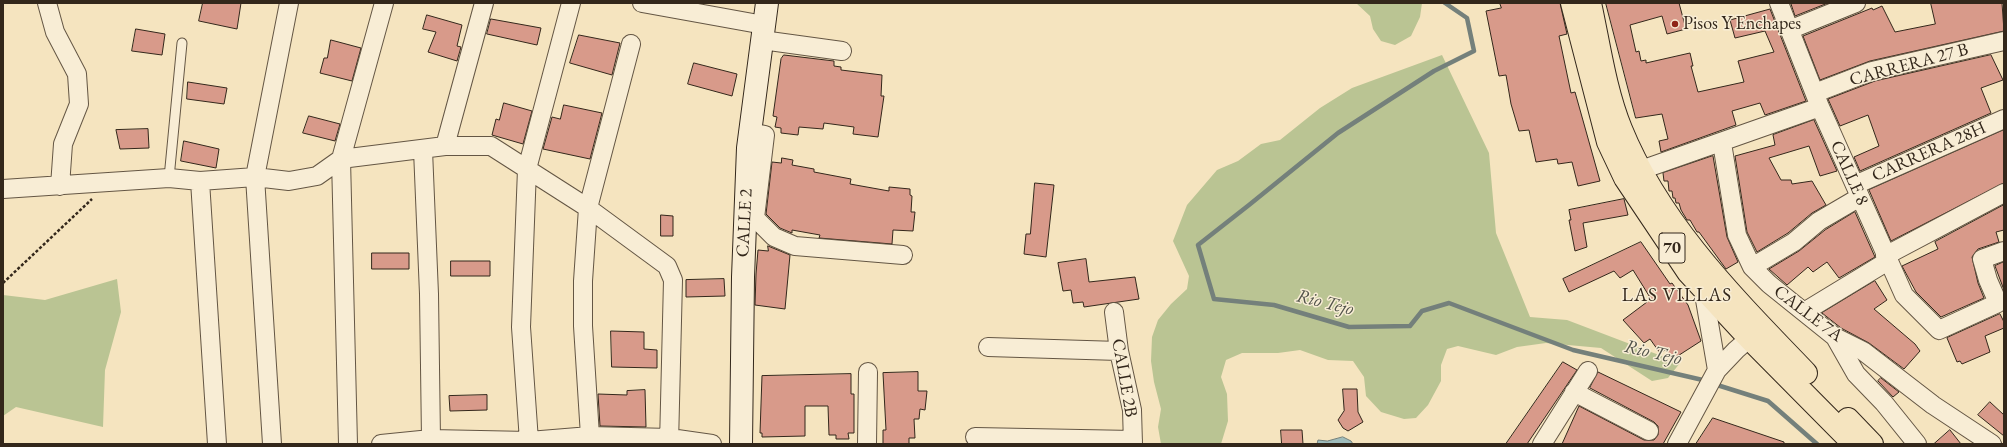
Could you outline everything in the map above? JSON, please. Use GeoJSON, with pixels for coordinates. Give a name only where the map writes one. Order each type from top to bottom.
{"type":"FeatureCollection","features":[{"type":"Feature","properties":{"kind":"main road","name":"70"},"geometry":{"type":"LineString","coordinates":[[1572,3],[1608,142],[1624,178],[1688,272],[1703,288],[1756,333],[1872,444]]}},
{"type":"Feature","properties":{"kind":"main road","name":"70"},"geometry":{"type":"LineString","coordinates":[[1590,3],[1608,84],[1621,128],[1641,170],[1669,218],[1756,333],[1854,444]]}},
{"type":"Feature","properties":{"kind":"street"},"geometry":{"type":"LineString","coordinates":[[47,3],[55,32],[77,74],[79,104],[63,144],[60,186]]}},
{"type":"Feature","properties":{"kind":"street"},"geometry":{"type":"LineString","coordinates":[[272,444],[255,177],[289,3]]}},
{"type":"Feature","properties":{"kind":"street"},"geometry":{"type":"LineString","coordinates":[[348,444],[341,159],[384,3]]}},
{"type":"Feature","properties":{"kind":"street"},"geometry":{"type":"LineString","coordinates":[[444,146],[484,3]]}},
{"type":"Feature","properties":{"kind":"street"},"geometry":{"type":"LineString","coordinates":[[529,441],[521,327],[527,170],[571,3]]}},
{"type":"Feature","properties":{"kind":"street"},"geometry":{"type":"LineString","coordinates":[[642,3],[842,51]]}},
{"type":"Feature","properties":{"kind":"street","name":"CALLE 2"},"geometry":{"type":"LineString","coordinates":[[741,444],[742,277],[763,33],[767,3]]}},
{"type":"Feature","properties":{"kind":"street","name":"CALLE 8"},"geometry":{"type":"LineString","coordinates":[[1779,3],[1818,100],[1904,295],[1939,330],[1998,303],[1988,280],[1982,259],[2004,251]]}},
{"type":"Feature","properties":{"kind":"street"},"geometry":{"type":"LineString","coordinates":[[1790,30],[1856,3]]}},
{"type":"Feature","properties":{"kind":"street","name":"CARRERA 27 B"},"geometry":{"type":"LineString","coordinates":[[1641,170],[1722,142],[1818,100],[1872,71],[2004,41]]}},
{"type":"Feature","properties":{"kind":"street"},"geometry":{"type":"LineString","coordinates":[[590,436],[583,326],[583,281],[588,208],[631,44]]}},
{"type":"Feature","properties":{"kind":"street","name":"CARRERA 28H"},"geometry":{"type":"LineString","coordinates":[[1752,267],[1794,242],[1857,191],[2004,119]]}},
{"type":"Feature","properties":{"kind":"street","name":"CALLE 7A"},"geometry":{"type":"LineString","coordinates":[[1722,142],[1737,235],[1752,267],[1769,284],[1835,337],[1863,351],[1933,405],[1992,444]]}},
{"type":"Feature","properties":{"kind":"street"},"geometry":{"type":"LineString","coordinates":[[754,144],[755,218],[774,237],[795,246],[903,255]]}},
{"type":"Feature","properties":{"kind":"street"},"geometry":{"type":"LineString","coordinates":[[3,190],[169,178],[200,181],[255,177],[289,181],[317,176],[341,159],[423,150],[444,146],[491,146],[588,208],[667,266],[672,272],[674,280],[669,441]]}},
{"type":"Feature","properties":{"kind":"street"},"geometry":{"type":"LineString","coordinates":[[423,150],[429,294],[431,439]]}},
{"type":"Feature","properties":{"kind":"street"},"geometry":{"type":"LineString","coordinates":[[200,181],[217,444]]}},
{"type":"Feature","properties":{"kind":"street"},"geometry":{"type":"LineString","coordinates":[[1804,312],[1887,259],[2004,193]]}},
{"type":"Feature","properties":{"kind":"street"},"geometry":{"type":"LineString","coordinates":[[1703,288],[1716,372]]}},
{"type":"Feature","properties":{"kind":"street","name":"CALLE 2B"},"geometry":{"type":"LineString","coordinates":[[1114,312],[1119,351],[1132,410],[1133,442]]}},
{"type":"Feature","properties":{"kind":"street"},"geometry":{"type":"LineString","coordinates":[[1677,444],[1716,372],[1736,350],[1756,333]]}},
{"type":"Feature","properties":{"kind":"street"},"geometry":{"type":"LineString","coordinates":[[1835,337],[1856,374],[1884,403],[1917,444]]}},
{"type":"Feature","properties":{"kind":"street"},"geometry":{"type":"LineString","coordinates":[[988,347],[1119,351]]}},
{"type":"Feature","properties":{"kind":"street"},"geometry":{"type":"LineString","coordinates":[[1542,444],[1588,371]]}},
{"type":"Feature","properties":{"kind":"street"},"geometry":{"type":"LineString","coordinates":[[867,444],[868,372]]}},
{"type":"Feature","properties":{"kind":"street"},"geometry":{"type":"LineString","coordinates":[[1574,392],[1649,431]]}},
{"type":"Feature","properties":{"kind":"street"},"geometry":{"type":"LineString","coordinates":[[381,444],[431,439],[529,441],[590,436],[712,444]]}},
{"type":"Feature","properties":{"kind":"street"},"geometry":{"type":"LineString","coordinates":[[975,437],[1133,442]]}},
{"type":"Feature","properties":{"kind":"lane"},"geometry":{"type":"LineString","coordinates":[[169,178],[182,43]]}},
{"type":"Feature","properties":{"kind":"path"},"geometry":{"type":"LineString","coordinates":[[3,283],[110,182]]}},
{"type":"Feature","properties":{"kind":"green space"},"geometry":{"type":"Polygon","coordinates":[[[1356,3],[1422,3],[1420,17],[1411,36],[1395,45],[1381,41],[1373,29],[1370,16],[1356,3]]]}},
{"type":"Feature","properties":{"kind":"green space"},"geometry":{"type":"Polygon","coordinates":[[[1442,55],[1489,153],[1496,233],[1530,317],[1567,320],[1680,363],[1668,378],[1652,381],[1601,348],[1546,343],[1517,347],[1496,355],[1458,346],[1447,349],[1441,365],[1441,381],[1428,405],[1416,418],[1404,419],[1381,412],[1366,396],[1364,377],[1353,361],[1328,360],[1300,350],[1278,353],[1242,353],[1226,360],[1221,377],[1227,394],[1228,421],[1221,444],[1161,444],[1158,427],[1161,409],[1154,382],[1151,361],[1152,337],[1158,320],[1171,304],[1187,289],[1189,276],[1173,241],[1187,205],[1217,170],[1238,161],[1261,144],[1280,140],[1320,108],[1352,88],[1442,55]]]}},
{"type":"Feature","properties":{"kind":"green space"},"geometry":{"type":"Polygon","coordinates":[[[117,279],[121,312],[105,370],[103,427],[16,407],[3,416],[3,295],[45,300],[117,279]]]}},
{"type":"Feature","properties":{"kind":"water"},"geometry":{"type":"Polygon","coordinates":[[[1343,437],[1351,441],[1353,444],[1317,444],[1318,440],[1327,441],[1343,437]]]}},
{"type":"Feature","properties":{"kind":"building"},"geometry":{"type":"Polygon","coordinates":[[[203,3],[241,3],[237,29],[199,21],[203,3]]]}},
{"type":"Feature","properties":{"kind":"building"},"geometry":{"type":"Polygon","coordinates":[[[1500,3],[1560,3],[1567,34],[1559,36],[1571,93],[1575,92],[1600,181],[1578,186],[1572,162],[1558,164],[1557,159],[1536,162],[1529,130],[1519,131],[1511,104],[1506,75],[1499,76],[1486,11],[1501,8],[1500,3]]]}},
{"type":"Feature","properties":{"kind":"building"},"geometry":{"type":"Polygon","coordinates":[[[1606,3],[1679,3],[1686,29],[1667,34],[1662,16],[1630,25],[1636,52],[1639,51],[1641,61],[1646,60],[1646,63],[1690,53],[1693,66],[1691,66],[1698,92],[1744,82],[1738,61],[1774,52],[1765,31],[1735,38],[1730,20],[1770,9],[1806,101],[1765,115],[1760,103],[1732,111],[1736,125],[1661,152],[1659,141],[1668,139],[1662,114],[1636,118],[1606,3]]]}},
{"type":"Feature","properties":{"kind":"building"},"geometry":{"type":"Polygon","coordinates":[[[1828,3],[1795,16],[1791,4],[1828,3]]]}},
{"type":"Feature","properties":{"kind":"building"},"geometry":{"type":"Polygon","coordinates":[[[1931,3],[2002,3],[2004,31],[1870,61],[1820,80],[1803,36],[1872,8],[1873,10],[1882,6],[1895,32],[1935,24],[1931,3]]]}},
{"type":"Feature","properties":{"kind":"building"},"geometry":{"type":"Polygon","coordinates":[[[427,15],[462,25],[457,46],[461,47],[457,61],[428,52],[436,32],[423,29],[427,15]]]}},
{"type":"Feature","properties":{"kind":"building"},"geometry":{"type":"Polygon","coordinates":[[[491,19],[541,28],[537,45],[487,34],[491,19]]]}},
{"type":"Feature","properties":{"kind":"building"},"geometry":{"type":"Polygon","coordinates":[[[136,29],[165,34],[162,55],[132,51],[136,29]]]}},
{"type":"Feature","properties":{"kind":"building"},"geometry":{"type":"Polygon","coordinates":[[[579,35],[620,43],[612,75],[570,63],[579,35]]]}},
{"type":"Feature","properties":{"kind":"building"},"geometry":{"type":"Polygon","coordinates":[[[331,40],[361,48],[352,81],[320,73],[324,58],[327,58],[331,40]]]}},
{"type":"Feature","properties":{"kind":"building"},"geometry":{"type":"Polygon","coordinates":[[[784,55],[834,61],[834,66],[841,67],[841,70],[882,75],[881,96],[884,96],[878,137],[853,134],[854,127],[824,123],[823,129],[799,127],[798,135],[781,133],[781,128],[775,127],[777,117],[773,116],[781,59],[784,55]]]}},
{"type":"Feature","properties":{"kind":"building"},"geometry":{"type":"Polygon","coordinates":[[[1991,55],[2003,80],[1981,88],[1991,113],[1860,171],[1854,157],[1879,146],[1868,115],[1840,126],[1828,99],[1875,81],[1991,55]]]}},
{"type":"Feature","properties":{"kind":"building"},"geometry":{"type":"Polygon","coordinates":[[[694,63],[737,74],[732,96],[688,84],[694,63]]]}},
{"type":"Feature","properties":{"kind":"building"},"geometry":{"type":"Polygon","coordinates":[[[188,82],[227,88],[224,104],[187,99],[188,82]]]}},
{"type":"Feature","properties":{"kind":"building"},"geometry":{"type":"Polygon","coordinates":[[[504,103],[532,111],[523,144],[492,135],[496,119],[499,120],[504,103]]]}},
{"type":"Feature","properties":{"kind":"building"},"geometry":{"type":"Polygon","coordinates":[[[564,105],[602,113],[590,159],[543,149],[552,117],[560,119],[564,105]]]}},
{"type":"Feature","properties":{"kind":"building"},"geometry":{"type":"Polygon","coordinates":[[[309,116],[340,124],[335,141],[303,133],[309,116]]]}},
{"type":"Feature","properties":{"kind":"building"},"geometry":{"type":"Polygon","coordinates":[[[1814,120],[1837,171],[1820,176],[1809,146],[1769,158],[1781,180],[1791,180],[1792,184],[1812,181],[1826,205],[1812,213],[1788,233],[1757,252],[1747,232],[1735,156],[1775,145],[1773,135],[1814,120]]]}},
{"type":"Feature","properties":{"kind":"building"},"geometry":{"type":"Polygon","coordinates":[[[148,129],[149,148],[120,149],[116,130],[148,129]]]}},
{"type":"Feature","properties":{"kind":"building"},"geometry":{"type":"Polygon","coordinates":[[[2004,130],[2004,183],[1891,241],[1869,190],[2004,130]]]}},
{"type":"Feature","properties":{"kind":"building"},"geometry":{"type":"Polygon","coordinates":[[[184,141],[219,149],[216,168],[181,161],[184,141]]]}},
{"type":"Feature","properties":{"kind":"building"},"geometry":{"type":"Polygon","coordinates":[[[1713,156],[1727,237],[1738,262],[1726,269],[1699,232],[1697,232],[1690,220],[1687,220],[1679,203],[1676,203],[1675,198],[1673,198],[1672,191],[1669,191],[1668,181],[1664,181],[1663,173],[1713,156]]]}},
{"type":"Feature","properties":{"kind":"building"},"geometry":{"type":"Polygon","coordinates":[[[782,158],[793,160],[792,165],[814,169],[814,172],[851,179],[850,184],[889,191],[889,187],[910,189],[910,195],[912,196],[911,212],[915,212],[913,231],[893,230],[892,244],[819,238],[820,235],[792,230],[792,233],[780,228],[766,214],[772,162],[781,163],[782,158]]]}},
{"type":"Feature","properties":{"kind":"building"},"geometry":{"type":"Polygon","coordinates":[[[1035,183],[1054,185],[1046,257],[1024,254],[1026,234],[1030,234],[1035,183]]]}},
{"type":"Feature","properties":{"kind":"building"},"geometry":{"type":"Polygon","coordinates":[[[1624,199],[1628,215],[1583,223],[1587,247],[1575,251],[1569,220],[1571,220],[1569,210],[1624,199]]]}},
{"type":"Feature","properties":{"kind":"building"},"geometry":{"type":"Polygon","coordinates":[[[2004,205],[2004,230],[1996,232],[1999,242],[1978,249],[1972,257],[1978,283],[1984,298],[1941,317],[1916,292],[1902,266],[1938,249],[1935,242],[2004,205]]]}},
{"type":"Feature","properties":{"kind":"building"},"geometry":{"type":"Polygon","coordinates":[[[1855,212],[1875,257],[1839,278],[1827,262],[1813,272],[1808,267],[1787,285],[1769,269],[1799,251],[1825,230],[1855,212]]]}},
{"type":"Feature","properties":{"kind":"building"},"geometry":{"type":"Polygon","coordinates":[[[661,215],[673,216],[673,236],[661,236],[661,215]]]}},
{"type":"Feature","properties":{"kind":"building"},"geometry":{"type":"Polygon","coordinates":[[[1641,242],[1670,284],[1672,283],[1688,305],[1701,341],[1673,359],[1665,350],[1660,353],[1650,339],[1644,343],[1623,320],[1651,299],[1633,270],[1620,278],[1614,271],[1569,292],[1563,279],[1641,242]]]}},
{"type":"Feature","properties":{"kind":"building"},"geometry":{"type":"Polygon","coordinates":[[[768,246],[790,255],[785,309],[755,305],[758,250],[768,251],[768,246]]]}},
{"type":"Feature","properties":{"kind":"building"},"geometry":{"type":"Polygon","coordinates":[[[372,253],[409,253],[409,269],[372,269],[372,253]]]}},
{"type":"Feature","properties":{"kind":"building"},"geometry":{"type":"Polygon","coordinates":[[[1086,259],[1089,282],[1135,277],[1139,299],[1084,307],[1083,302],[1073,303],[1071,290],[1063,291],[1058,263],[1086,259]]]}},
{"type":"Feature","properties":{"kind":"building"},"geometry":{"type":"Polygon","coordinates":[[[451,261],[490,261],[490,276],[451,276],[451,261]]]}},
{"type":"Feature","properties":{"kind":"building"},"geometry":{"type":"Polygon","coordinates":[[[2004,262],[2004,290],[1995,266],[2004,262]]]}},
{"type":"Feature","properties":{"kind":"building"},"geometry":{"type":"Polygon","coordinates":[[[724,279],[725,296],[686,297],[686,280],[724,279]]]}},
{"type":"Feature","properties":{"kind":"building"},"geometry":{"type":"Polygon","coordinates":[[[1875,281],[1887,300],[1874,309],[1915,344],[1920,351],[1904,369],[1869,343],[1841,328],[1822,313],[1875,281]]]}},
{"type":"Feature","properties":{"kind":"building"},"geometry":{"type":"Polygon","coordinates":[[[2000,314],[2004,322],[2004,328],[1985,336],[1990,352],[1962,364],[1960,361],[1957,362],[1947,338],[2000,314]]]}},
{"type":"Feature","properties":{"kind":"building"},"geometry":{"type":"Polygon","coordinates":[[[611,331],[644,332],[644,349],[657,350],[657,368],[612,367],[611,331]]]}},
{"type":"Feature","properties":{"kind":"building"},"geometry":{"type":"Polygon","coordinates":[[[1563,362],[1577,370],[1527,444],[1506,444],[1563,362]]]}},
{"type":"Feature","properties":{"kind":"building"},"geometry":{"type":"Polygon","coordinates":[[[918,372],[918,391],[927,391],[925,410],[920,409],[919,419],[914,419],[915,438],[909,438],[909,444],[883,444],[883,430],[886,430],[883,373],[918,372]]]}},
{"type":"Feature","properties":{"kind":"building"},"geometry":{"type":"Polygon","coordinates":[[[1598,372],[1681,412],[1663,444],[1562,444],[1579,406],[1644,440],[1654,440],[1658,435],[1658,426],[1654,422],[1590,388],[1598,372]]]}},
{"type":"Feature","properties":{"kind":"building"},"geometry":{"type":"Polygon","coordinates":[[[851,374],[851,394],[854,394],[854,433],[848,433],[849,439],[836,439],[836,435],[829,435],[828,406],[805,406],[805,436],[762,437],[762,433],[760,433],[762,376],[851,374]]]}},
{"type":"Feature","properties":{"kind":"building"},"geometry":{"type":"Polygon","coordinates":[[[1881,378],[1899,392],[1893,397],[1878,381],[1881,378]]]}},
{"type":"Feature","properties":{"kind":"building"},"geometry":{"type":"Polygon","coordinates":[[[1343,389],[1357,389],[1358,412],[1363,422],[1348,431],[1343,428],[1338,420],[1344,411],[1343,389]]]}},
{"type":"Feature","properties":{"kind":"building"},"geometry":{"type":"Polygon","coordinates":[[[645,390],[646,427],[600,426],[598,394],[627,395],[627,391],[645,390]]]}},
{"type":"Feature","properties":{"kind":"building"},"geometry":{"type":"Polygon","coordinates":[[[487,395],[487,410],[450,411],[449,396],[487,395]]]}},
{"type":"Feature","properties":{"kind":"building"},"geometry":{"type":"Polygon","coordinates":[[[1990,402],[2004,415],[2004,436],[1978,415],[1990,402]]]}},
{"type":"Feature","properties":{"kind":"building"},"geometry":{"type":"Polygon","coordinates":[[[1713,418],[1784,442],[1784,444],[1696,444],[1713,418]]]}},
{"type":"Feature","properties":{"kind":"building"},"geometry":{"type":"Polygon","coordinates":[[[1281,430],[1302,430],[1303,444],[1282,444],[1281,430]]]}},
{"type":"Feature","properties":{"kind":"building"},"geometry":{"type":"Polygon","coordinates":[[[1950,430],[1961,444],[1934,444],[1950,430]]]}},
{"type":"Feature","properties":{"kind":"waterway","name":"Rio Tejo"},"geometry":{"type":"LineString","coordinates":[[1445,3],[1467,18],[1474,51],[1434,71],[1338,133],[1198,245],[1214,299],[1274,305],[1349,327],[1410,326],[1422,311],[1449,303],[1573,350],[1707,381]]}},
{"type":"Feature","properties":{"kind":"waterway","name":"Rio Tejo"},"geometry":{"type":"LineString","coordinates":[[1714,384],[1768,401],[1817,444]]}},
{"type":"Feature","properties":{"kind":"place","name":"Pisos Y Enchapes"},"geometry":{"type":"Point","coordinates":[1675,24]}},
{"type":"Feature","properties":{"kind":"district","name":"LAS VILLAS"},"geometry":{"type":"Point","coordinates":[1677,296]}}]}
